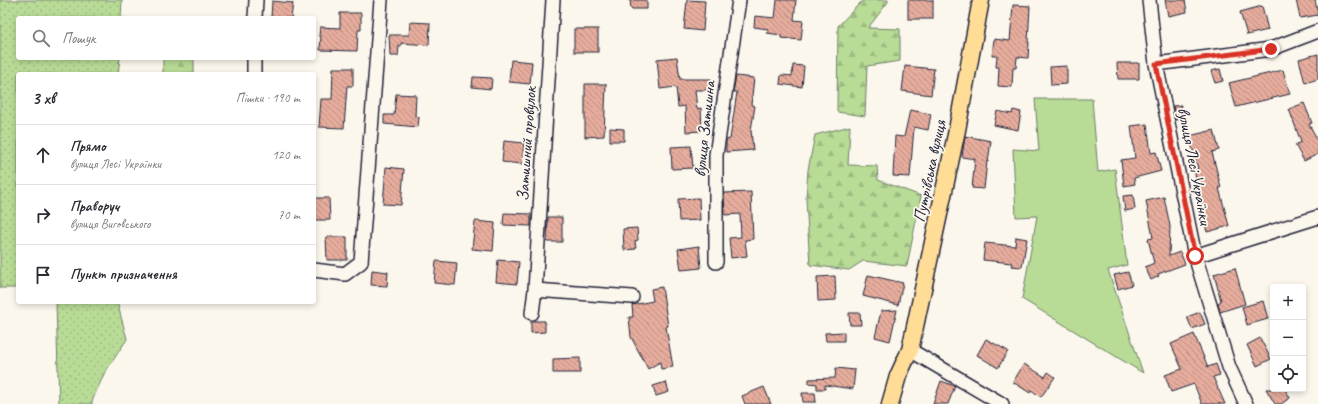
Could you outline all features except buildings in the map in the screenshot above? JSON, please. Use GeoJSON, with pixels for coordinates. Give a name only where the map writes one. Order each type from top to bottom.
{"type":"FeatureCollection","features":[{"type":"Feature","properties":{"kind":"main road","name":"Путрівська вулиця"},"geometry":{"type":"LineString","coordinates":[[890,404],[898,376],[910,350],[957,130],[981,0]]}},
{"type":"Feature","properties":{"kind":"street"},"geometry":{"type":"LineString","coordinates":[[255,16],[256,0]]}},
{"type":"Feature","properties":{"kind":"street"},"geometry":{"type":"LineString","coordinates":[[316,270],[345,274],[361,262],[381,0]]}},
{"type":"Feature","properties":{"kind":"street","name":"Затишний провулок"},"geometry":{"type":"LineString","coordinates":[[532,314],[535,290],[553,0]]}},
{"type":"Feature","properties":{"kind":"street","name":"вулиця Затишна"},"geometry":{"type":"LineString","coordinates":[[716,262],[716,155],[739,0]]}},
{"type":"Feature","properties":{"kind":"street","name":"вулиця Лесі Українки"},"geometry":{"type":"LineString","coordinates":[[1148,0],[1156,64],[1195,256],[1229,367],[1246,404]]}},
{"type":"Feature","properties":{"kind":"street"},"geometry":{"type":"LineString","coordinates":[[1156,64],[1271,49],[1318,31]]}},
{"type":"Feature","properties":{"kind":"street"},"geometry":{"type":"LineString","coordinates":[[254,60],[254,72]]}},
{"type":"Feature","properties":{"kind":"street"},"geometry":{"type":"LineString","coordinates":[[1195,256],[1318,217]]}},
{"type":"Feature","properties":{"kind":"street"},"geometry":{"type":"LineString","coordinates":[[535,290],[632,297]]}},
{"type":"Feature","properties":{"kind":"street"},"geometry":{"type":"LineString","coordinates":[[910,350],[1002,404]]}},
{"type":"Feature","properties":{"kind":"green space"},"geometry":{"type":"Polygon","coordinates":[[[0,0],[122,0],[121,16],[16,16],[16,60],[120,60],[118,72],[16,72],[16,288],[0,288],[0,0]]]}},
{"type":"Feature","properties":{"kind":"green space"},"geometry":{"type":"Polygon","coordinates":[[[863,0],[888,0],[868,28],[900,29],[900,61],[867,66],[865,116],[837,112],[838,26],[863,0]]]}},
{"type":"Feature","properties":{"kind":"green space"},"geometry":{"type":"Polygon","coordinates":[[[163,60],[194,60],[194,72],[163,72],[163,60]]]}},
{"type":"Feature","properties":{"kind":"green space"},"geometry":{"type":"Polygon","coordinates":[[[1035,99],[1092,99],[1098,172],[1115,169],[1127,265],[1108,270],[1143,373],[1022,299],[1037,216],[1016,217],[1013,149],[1039,151],[1035,99]]]}},
{"type":"Feature","properties":{"kind":"green space"},"geometry":{"type":"Polygon","coordinates":[[[850,126],[848,165],[877,166],[878,180],[921,196],[907,266],[863,261],[849,270],[810,265],[806,199],[808,170],[815,135],[850,126]]]}},
{"type":"Feature","properties":{"kind":"green space"},"geometry":{"type":"Polygon","coordinates":[[[56,304],[118,304],[127,339],[104,374],[92,404],[59,404],[56,304]]]}},
{"type":"Feature","properties":{"kind":"route"},"geometry":{"type":"LineString","coordinates":[[1195,256],[1156,64],[1271,49]]}}]}
